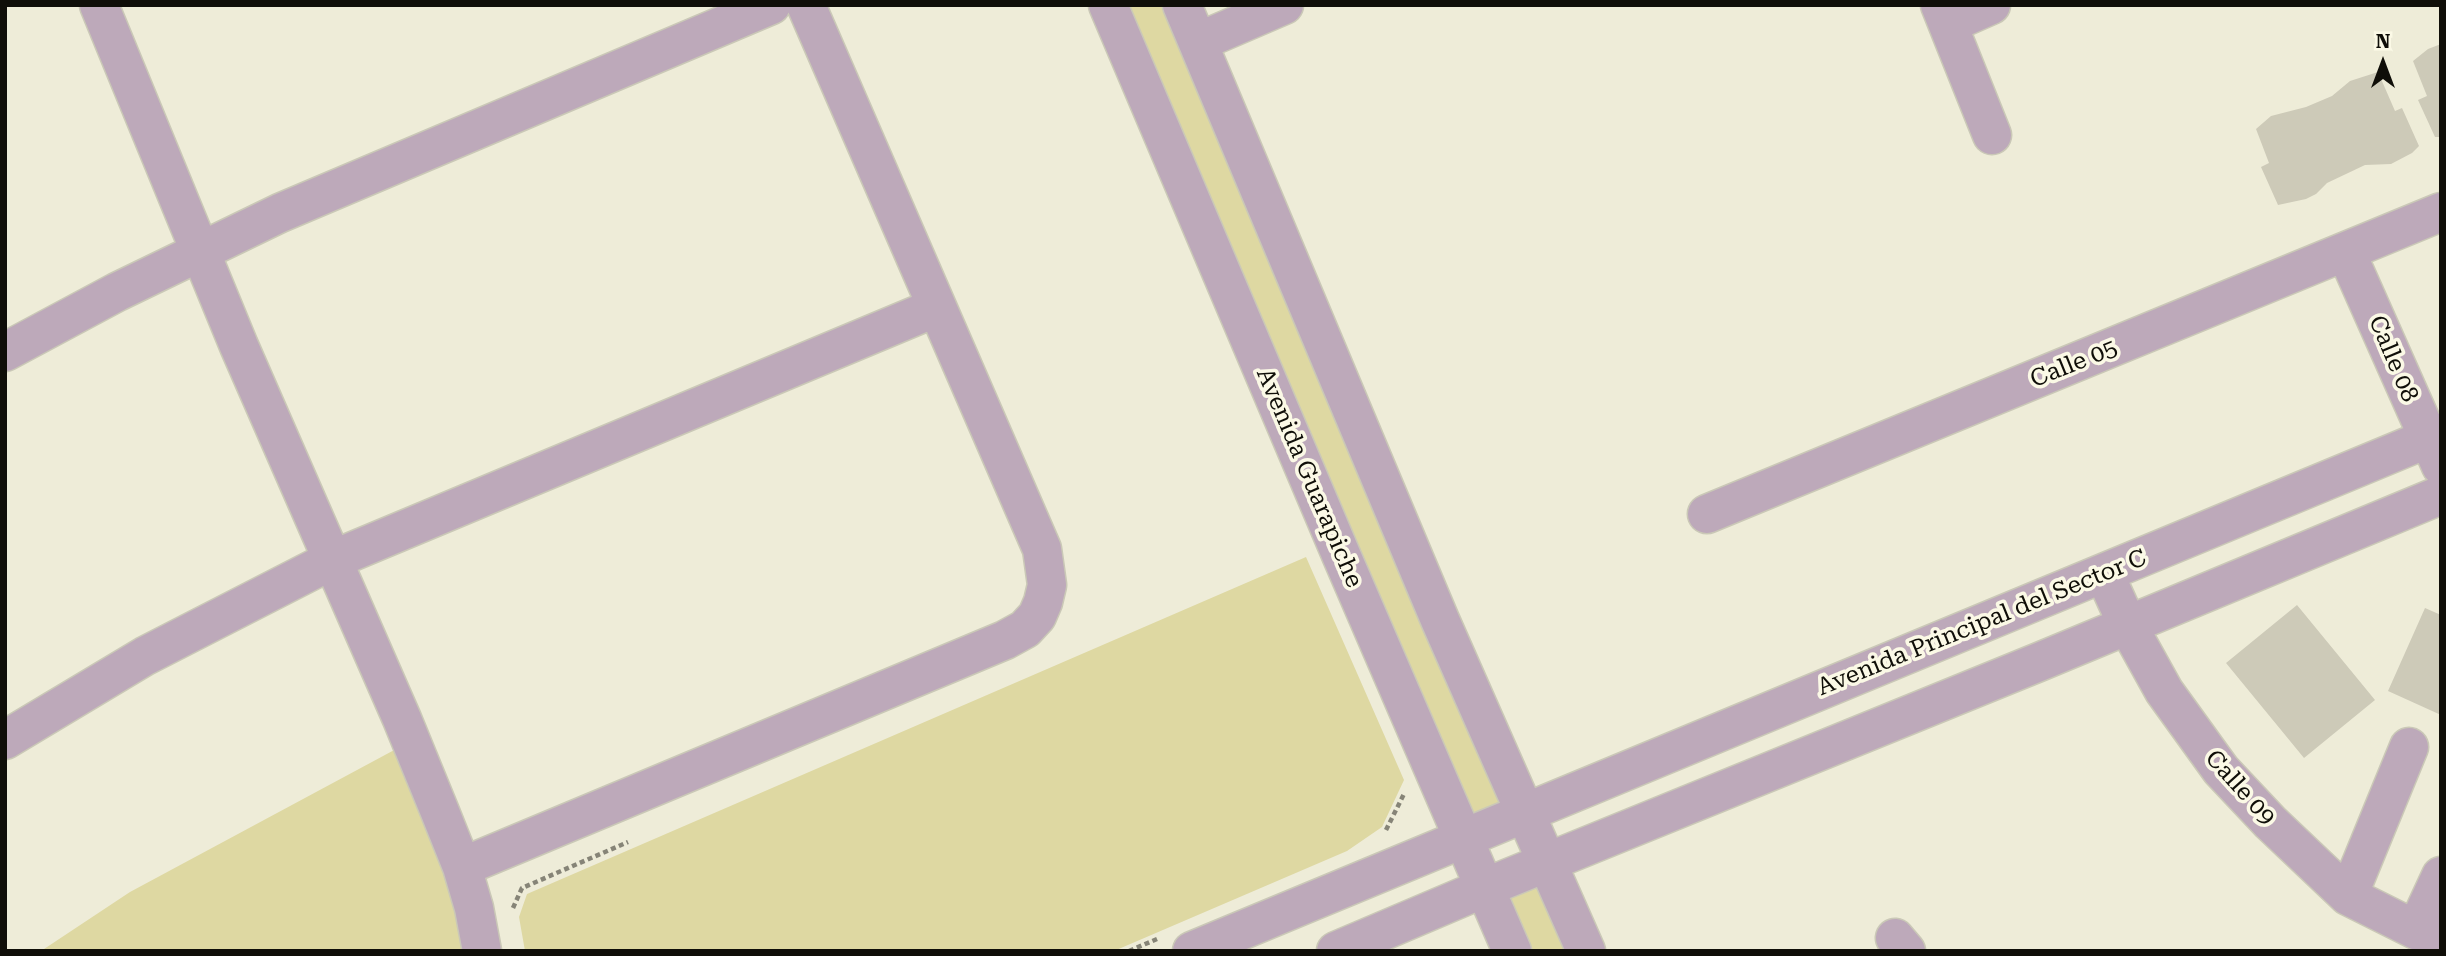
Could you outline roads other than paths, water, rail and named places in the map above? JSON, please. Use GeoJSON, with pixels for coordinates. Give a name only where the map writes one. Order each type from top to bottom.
{"type":"FeatureCollection","features":[{"type":"Feature","properties":{"kind":"street"},"geometry":{"type":"LineString","coordinates":[[99,5],[200,250],[402,719],[462,867],[474,908],[482,951]]}},
{"type":"Feature","properties":{"kind":"street"},"geometry":{"type":"LineString","coordinates":[[5,352],[200,250],[280,213],[771,5]]}},
{"type":"Feature","properties":{"kind":"street"},"geometry":{"type":"LineString","coordinates":[[462,867],[1005,640],[1025,629],[1037,616],[1047,585],[1042,549],[807,5]]}},
{"type":"Feature","properties":{"kind":"street","name":"Avenida Guarapiche"},"geometry":{"type":"LineString","coordinates":[[1108,5],[1512,951]]}},
{"type":"Feature","properties":{"kind":"street"},"geometry":{"type":"LineString","coordinates":[[1182,5],[1327,353],[1586,951]]}},
{"type":"Feature","properties":{"kind":"street"},"geometry":{"type":"LineString","coordinates":[[1198,42],[1284,5]]}},
{"type":"Feature","properties":{"kind":"street"},"geometry":{"type":"LineString","coordinates":[[1991,5],[1944,15],[1992,135]]}},
{"type":"Feature","properties":{"kind":"street","name":"Calle 05"},"geometry":{"type":"LineString","coordinates":[[1707,514],[2441,212]]}},
{"type":"Feature","properties":{"kind":"street","name":"Calle 08"},"geometry":{"type":"LineString","coordinates":[[2346,252],[2436,446]]}},
{"type":"Feature","properties":{"kind":"street"},"geometry":{"type":"LineString","coordinates":[[5,740],[145,656],[332,560],[937,307]]}},
{"type":"Feature","properties":{"kind":"street","name":"Avenida Principal del Sector C"},"geometry":{"type":"LineString","coordinates":[[1179,943],[1463,838],[2104,573],[2436,446]]}},
{"type":"Feature","properties":{"kind":"street"},"geometry":{"type":"LineString","coordinates":[[1336,951],[2441,495]]}},
{"type":"Feature","properties":{"kind":"street","name":"Calle 09"},"geometry":{"type":"LineString","coordinates":[[2104,573],[2128,626],[2164,691],[2221,770],[2270,822],[2348,896],[2428,935]]}},
{"type":"Feature","properties":{"kind":"street"},"geometry":{"type":"LineString","coordinates":[[2348,896],[2409,747]]}},
{"type":"Feature","properties":{"kind":"street"},"geometry":{"type":"LineString","coordinates":[[2428,935],[2441,876]]}}]}
